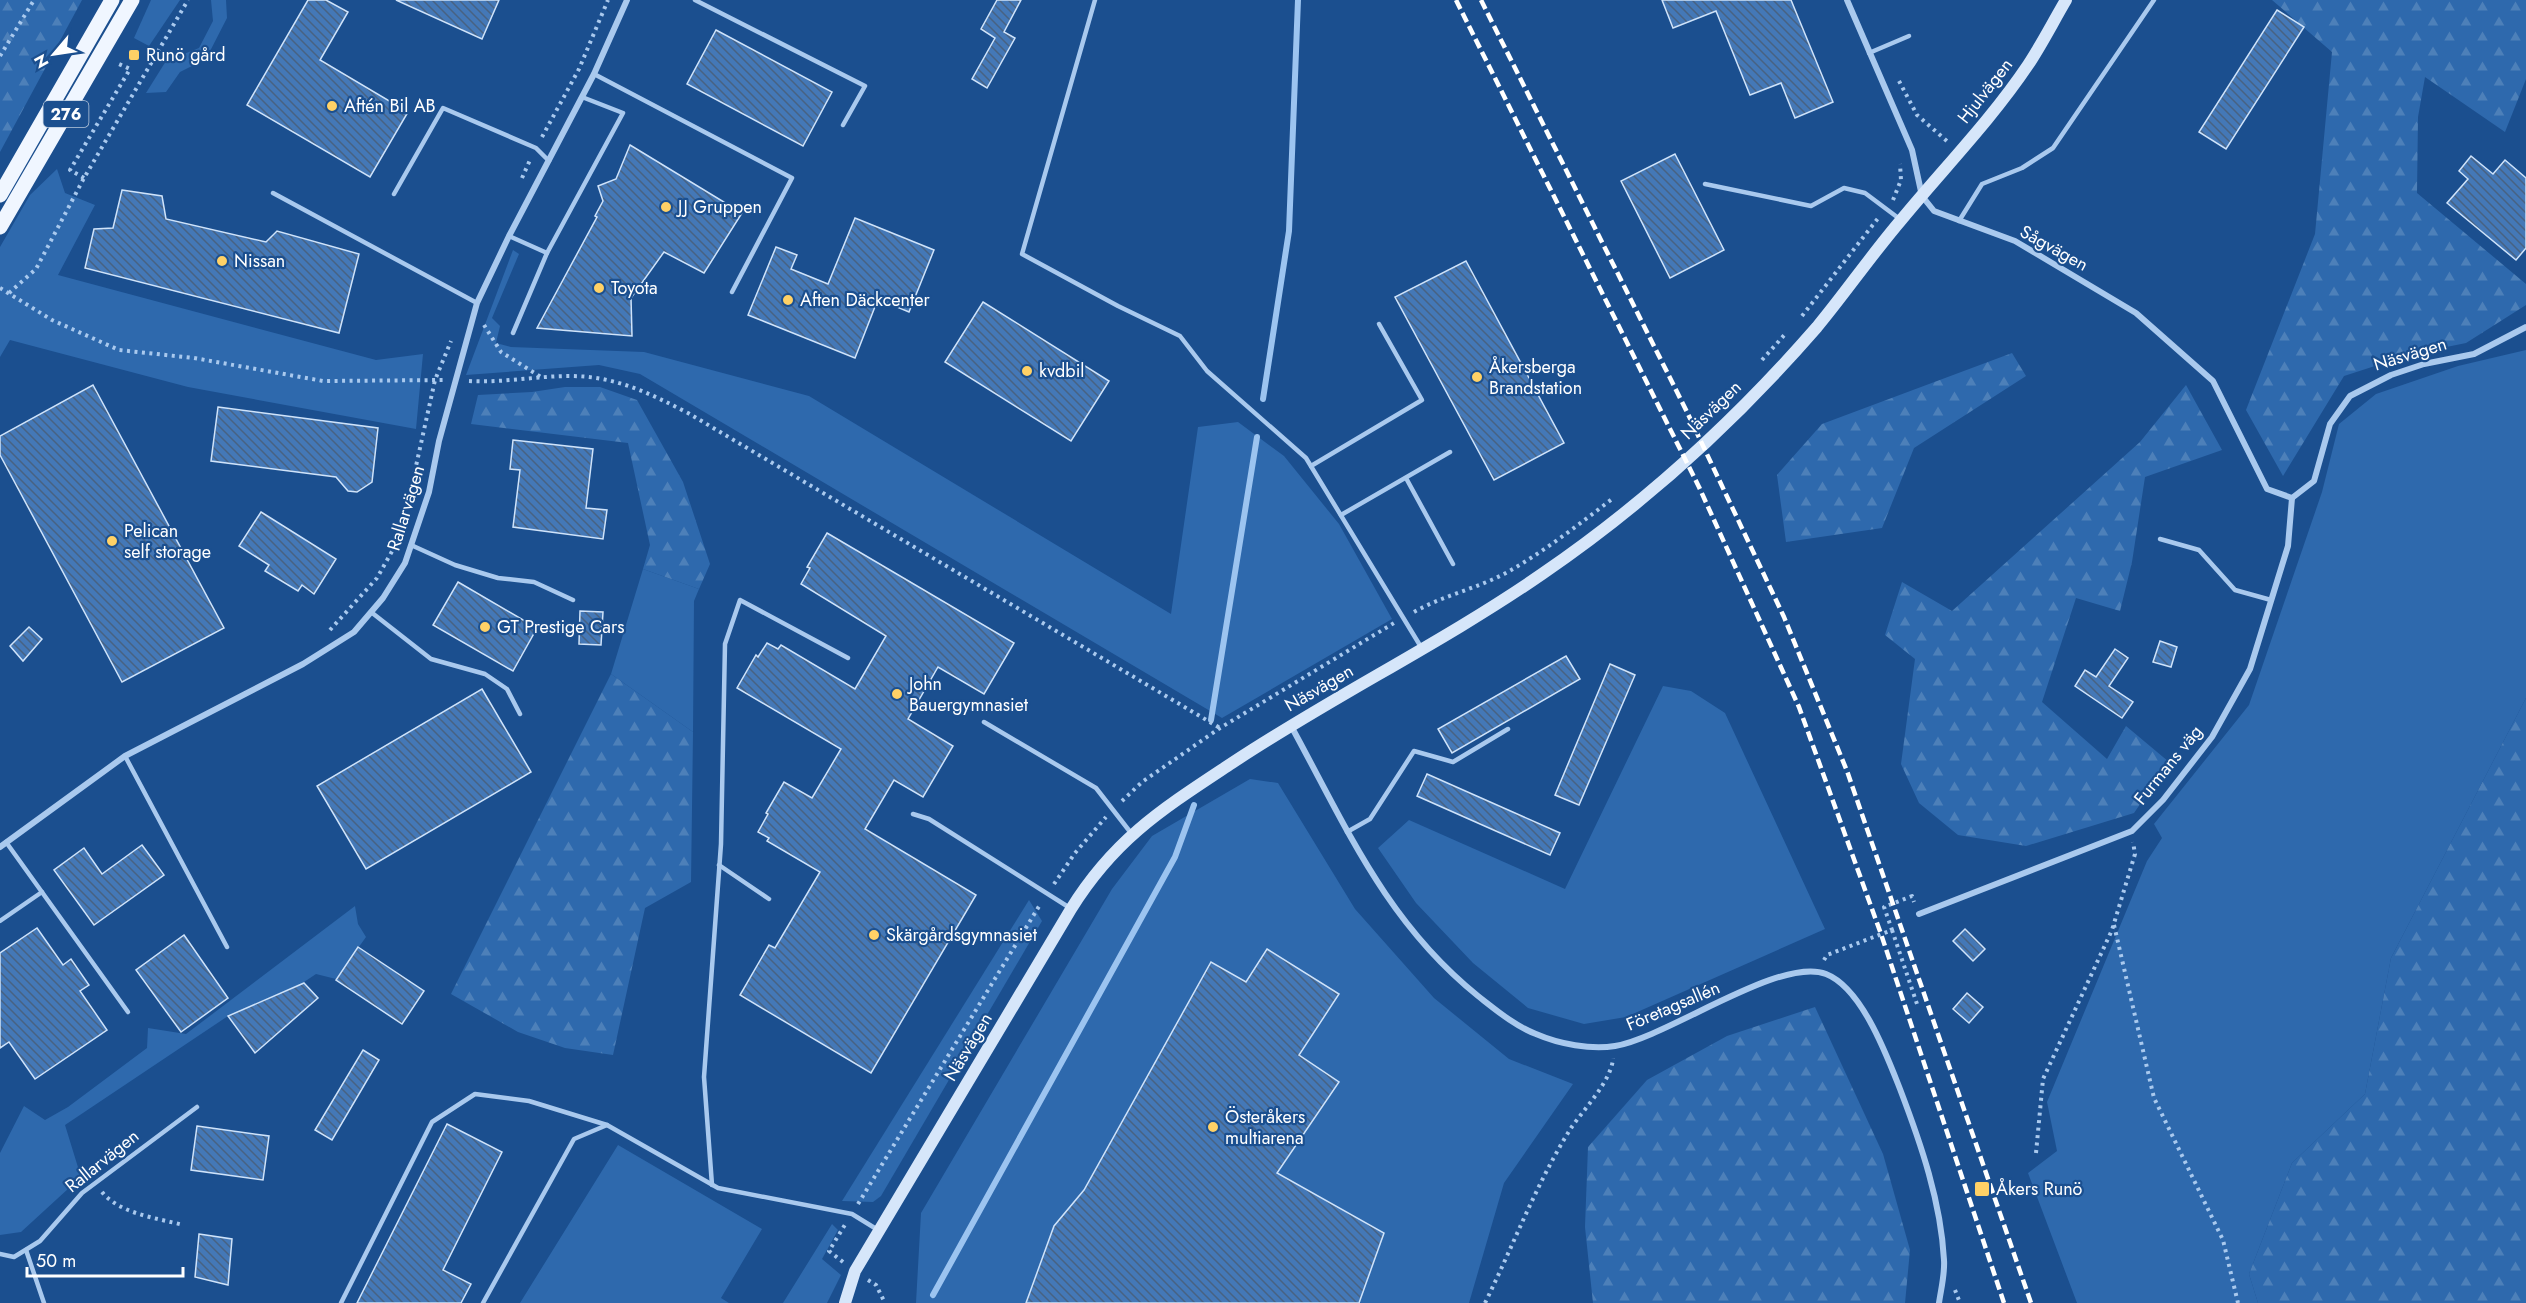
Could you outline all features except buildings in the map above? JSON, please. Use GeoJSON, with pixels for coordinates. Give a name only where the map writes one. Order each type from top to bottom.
{"type":"FeatureCollection","features":[{"type":"Feature","properties":{"kind":"main road","name":"276"},"geometry":{"type":"LineString","coordinates":[[0,195],[112,0]]}},
{"type":"Feature","properties":{"kind":"main road","name":"276"},"geometry":{"type":"LineString","coordinates":[[0,227],[132,0]]}},
{"type":"Feature","properties":{"kind":"street","name":"Rallarvägen"},"geometry":{"type":"LineString","coordinates":[[0,847],[125,756],[303,664],[354,632],[371,612],[405,564],[429,492],[439,441],[477,303],[509,236],[594,74],[627,0]]}},
{"type":"Feature","properties":{"kind":"street"},"geometry":{"type":"LineString","coordinates":[[1847,0],[1912,150],[1922,196]]}},
{"type":"Feature","properties":{"kind":"street","name":"Hjulvägen"},"geometry":{"type":"LineString","coordinates":[[1922,196],[1960,152],[2028,65],[2066,0]]}},
{"type":"Feature","properties":{"kind":"street","name":"Sågvägen"},"geometry":{"type":"LineString","coordinates":[[1922,196],[1934,211],[2015,241],[2136,313],[2213,381],[2267,489],[2292,498]]}},
{"type":"Feature","properties":{"kind":"street","name":"Näsvägen"},"geometry":{"type":"LineString","coordinates":[[845,1303],[855,1271],[1071,909],[1103,863],[1131,833],[1158,812],[1290,724],[1422,650],[1560,562],[1685,460],[1744,405],[1817,326],[1922,196]]}},
{"type":"Feature","properties":{"kind":"street","name":"Näsvägen"},"geometry":{"type":"LineString","coordinates":[[2292,498],[2314,481],[2330,424],[2350,396],[2391,375],[2424,364],[2474,354],[2526,327]]}},
{"type":"Feature","properties":{"kind":"street","name":"Furmans väg"},"geometry":{"type":"LineString","coordinates":[[1918,914],[2132,831],[2163,800],[2212,737],[2250,669],[2288,546],[2292,498]]}},
{"type":"Feature","properties":{"kind":"street","name":"Företagsallén"},"geometry":{"type":"LineString","coordinates":[[1290,724],[1347,832],[1393,907],[1438,961],[1461,983],[1501,1013],[1536,1034],[1563,1043],[1613,1046],[1644,1038],[1767,981],[1801,972],[1818,972]]}},
{"type":"Feature","properties":{"kind":"street"},"geometry":{"type":"LineString","coordinates":[[1818,972],[1833,978],[1860,1006],[1887,1057],[1914,1125],[1935,1197],[1944,1263],[1939,1303]]}},
{"type":"Feature","properties":{"kind":"lane"},"geometry":{"type":"LineString","coordinates":[[695,0],[865,86],[843,125]]}},
{"type":"Feature","properties":{"kind":"lane"},"geometry":{"type":"LineString","coordinates":[[1095,0],[1022,254],[1180,336],[1207,371],[1306,458],[1422,650]]}},
{"type":"Feature","properties":{"kind":"lane"},"geometry":{"type":"LineString","coordinates":[[1959,221],[1982,184],[2022,168],[2053,148],[2154,0]]}},
{"type":"Feature","properties":{"kind":"lane"},"geometry":{"type":"LineString","coordinates":[[1869,53],[1909,36]]}},
{"type":"Feature","properties":{"kind":"lane"},"geometry":{"type":"LineString","coordinates":[[594,74],[792,178],[732,292]]}},
{"type":"Feature","properties":{"kind":"lane"},"geometry":{"type":"LineString","coordinates":[[513,333],[547,253],[623,112],[582,97]]}},
{"type":"Feature","properties":{"kind":"lane"},"geometry":{"type":"LineString","coordinates":[[394,194],[443,108],[536,148],[549,161]]}},
{"type":"Feature","properties":{"kind":"lane"},"geometry":{"type":"LineString","coordinates":[[1705,184],[1811,206],[1844,188],[1865,193],[1901,220]]}},
{"type":"Feature","properties":{"kind":"lane"},"geometry":{"type":"LineString","coordinates":[[273,193],[477,303]]}},
{"type":"Feature","properties":{"kind":"lane"},"geometry":{"type":"LineString","coordinates":[[509,236],[547,253]]}},
{"type":"Feature","properties":{"kind":"lane"},"geometry":{"type":"LineString","coordinates":[[1311,466],[1422,400],[1379,324]]}},
{"type":"Feature","properties":{"kind":"lane"},"geometry":{"type":"LineString","coordinates":[[1341,515],[1450,452]]}},
{"type":"Feature","properties":{"kind":"lane"},"geometry":{"type":"LineString","coordinates":[[1406,478],[1453,564]]}},
{"type":"Feature","properties":{"kind":"lane"},"geometry":{"type":"LineString","coordinates":[[2160,539],[2199,549],[2235,590],[2271,600]]}},
{"type":"Feature","properties":{"kind":"lane"},"geometry":{"type":"LineString","coordinates":[[411,545],[455,565],[498,578],[534,582],[573,600]]}},
{"type":"Feature","properties":{"kind":"lane"},"geometry":{"type":"LineString","coordinates":[[712,1185],[704,1077],[719,866],[725,644],[740,600],[848,658]]}},
{"type":"Feature","properties":{"kind":"lane"},"geometry":{"type":"LineString","coordinates":[[371,612],[431,659],[485,674],[507,689],[520,714]]}},
{"type":"Feature","properties":{"kind":"lane"},"geometry":{"type":"LineString","coordinates":[[984,722],[1096,788],[1131,833]]}},
{"type":"Feature","properties":{"kind":"lane"},"geometry":{"type":"LineString","coordinates":[[1347,832],[1370,819],[1414,751],[1453,762],[1508,729]]}},
{"type":"Feature","properties":{"kind":"lane"},"geometry":{"type":"LineString","coordinates":[[125,756],[227,947]]}},
{"type":"Feature","properties":{"kind":"lane"},"geometry":{"type":"LineString","coordinates":[[913,814],[928,819],[1071,909]]}},
{"type":"Feature","properties":{"kind":"lane"},"geometry":{"type":"LineString","coordinates":[[6,842],[128,1012]]}},
{"type":"Feature","properties":{"kind":"lane"},"geometry":{"type":"LineString","coordinates":[[719,866],[770,899]]}},
{"type":"Feature","properties":{"kind":"lane"},"geometry":{"type":"LineString","coordinates":[[0,921],[42,892]]}},
{"type":"Feature","properties":{"kind":"lane"},"geometry":{"type":"LineString","coordinates":[[341,1303],[432,1122],[475,1094],[529,1101],[607,1125],[718,1188],[852,1214],[879,1231]]}},
{"type":"Feature","properties":{"kind":"lane","name":"Rallarvägen"},"geometry":{"type":"LineString","coordinates":[[26,1250],[40,1241],[82,1193],[197,1107]]}},
{"type":"Feature","properties":{"kind":"lane"},"geometry":{"type":"LineString","coordinates":[[483,1303],[574,1139],[607,1125]]}},
{"type":"Feature","properties":{"kind":"lane"},"geometry":{"type":"LineString","coordinates":[[0,1254],[14,1257],[26,1250],[44,1303]]}},
{"type":"Feature","properties":{"kind":"path"},"geometry":{"type":"LineString","coordinates":[[0,56],[34,0]]}},
{"type":"Feature","properties":{"kind":"path"},"geometry":{"type":"LineString","coordinates":[[9,293],[36,269],[84,178],[188,0]]}},
{"type":"Feature","properties":{"kind":"path"},"geometry":{"type":"LineString","coordinates":[[522,179],[536,148],[579,69],[608,0]]}},
{"type":"Feature","properties":{"kind":"path"},"geometry":{"type":"LineString","coordinates":[[84,178],[70,170],[130,69],[119,64]]}},
{"type":"Feature","properties":{"kind":"path"},"geometry":{"type":"LineString","coordinates":[[1883,86],[1898,79],[1917,114],[1960,152]]}},
{"type":"Feature","properties":{"kind":"path"},"geometry":{"type":"LineString","coordinates":[[1801,318],[1893,200],[1901,180],[1897,154]]}},
{"type":"Feature","properties":{"kind":"path"},"geometry":{"type":"LineString","coordinates":[[0,288],[52,320],[119,350],[194,358],[323,381],[456,380],[492,383],[571,376],[633,385],[688,413],[1220,728]]}},
{"type":"Feature","properties":{"kind":"path"},"geometry":{"type":"LineString","coordinates":[[473,314],[491,332],[501,352],[543,378]]}},
{"type":"Feature","properties":{"kind":"path"},"geometry":{"type":"LineString","coordinates":[[1760,362],[1793,327]]}},
{"type":"Feature","properties":{"kind":"path"},"geometry":{"type":"LineString","coordinates":[[403,525],[435,380],[452,339]]}},
{"type":"Feature","properties":{"kind":"path"},"geometry":{"type":"LineString","coordinates":[[885,1303],[876,1285],[829,1251],[1047,893],[1075,853],[1113,809],[1142,782],[1220,728],[1434,601],[1502,574],[1561,537],[1614,497]]}},
{"type":"Feature","properties":{"kind":"path"},"geometry":{"type":"LineString","coordinates":[[328,632],[377,578],[396,544]]}},
{"type":"Feature","properties":{"kind":"path"},"geometry":{"type":"LineString","coordinates":[[2037,1153],[2043,1079],[2114,925],[2135,854],[2132,831]]}},
{"type":"Feature","properties":{"kind":"path"},"geometry":{"type":"LineString","coordinates":[[1917,1004],[1884,907],[1912,896],[1918,914]]}},
{"type":"Feature","properties":{"kind":"path"},"geometry":{"type":"LineString","coordinates":[[2114,925],[2154,1098],[2223,1240],[2238,1303]]}},
{"type":"Feature","properties":{"kind":"path"},"geometry":{"type":"LineString","coordinates":[[1818,972],[1827,955],[1892,930]]}},
{"type":"Feature","properties":{"kind":"path"},"geometry":{"type":"LineString","coordinates":[[1485,1303],[1537,1187],[1585,1106],[1613,1071],[1613,1046]]}},
{"type":"Feature","properties":{"kind":"path"},"geometry":{"type":"LineString","coordinates":[[94,1183],[110,1202],[183,1225]]}},
{"type":"Feature","properties":{"kind":"green space"},"geometry":{"type":"Polygon","coordinates":[[[0,0],[82,0],[0,152],[0,0]]]}},
{"type":"Feature","properties":{"kind":"green space"},"geometry":{"type":"Polygon","coordinates":[[[151,0],[180,0],[149,46],[134,38],[151,0]]]}},
{"type":"Feature","properties":{"kind":"green space"},"geometry":{"type":"Polygon","coordinates":[[[211,0],[226,0],[227,18],[206,59],[180,72],[166,92],[146,93],[166,61],[199,48],[213,21],[211,0]]]}},
{"type":"Feature","properties":{"kind":"green space"},"geometry":{"type":"Polygon","coordinates":[[[2272,0],[2526,0],[2526,79],[2505,132],[2425,77],[2418,117],[2417,193],[2526,284],[2526,305],[2466,343],[2412,354],[2344,376],[2283,476],[2246,410],[2315,234],[2332,52],[2272,0]]]}},
{"type":"Feature","properties":{"kind":"green space"},"geometry":{"type":"Polygon","coordinates":[[[57,169],[65,193],[95,205],[58,275],[376,360],[423,354],[416,429],[188,387],[10,340],[0,357],[0,247],[30,195],[57,169]]]}},
{"type":"Feature","properties":{"kind":"green space"},"geometry":{"type":"Polygon","coordinates":[[[513,250],[519,254],[492,318],[500,326],[496,343],[511,347],[644,352],[809,396],[1171,614],[1198,427],[1238,422],[1284,456],[1339,524],[1392,619],[1222,718],[640,374],[599,365],[466,375],[513,250]]]}},
{"type":"Feature","properties":{"kind":"green space"},"geometry":{"type":"Polygon","coordinates":[[[2526,350],[2526,698],[2391,958],[2365,1094],[2292,1163],[2249,1274],[2258,1303],[2077,1303],[2028,1173],[2057,1151],[2047,1102],[2147,861],[2162,838],[2154,824],[2249,705],[2322,492],[2339,424],[2376,394],[2458,366],[2526,350]]]}},
{"type":"Feature","properties":{"kind":"green space"},"geometry":{"type":"Polygon","coordinates":[[[2012,353],[2026,376],[1914,448],[1882,528],[1786,542],[1777,475],[1822,424],[2012,353]]]}},
{"type":"Feature","properties":{"kind":"green space"},"geometry":{"type":"Polygon","coordinates":[[[2186,385],[2222,450],[2145,477],[2132,562],[2120,611],[2076,598],[2042,702],[2107,759],[2126,726],[2169,762],[2134,813],[2026,846],[1958,835],[1919,803],[1901,764],[1915,659],[1885,635],[1902,582],[1952,611],[2140,442],[2186,385]]]}},
{"type":"Feature","properties":{"kind":"green space"},"geometry":{"type":"Polygon","coordinates":[[[565,387],[600,387],[637,400],[683,482],[710,564],[699,589],[643,569],[650,545],[628,443],[471,424],[478,395],[532,392],[565,387]]]}},
{"type":"Feature","properties":{"kind":"green space"},"geometry":{"type":"Polygon","coordinates":[[[643,569],[699,589],[694,601],[693,732],[611,674],[643,569]]]}},
{"type":"Feature","properties":{"kind":"green space"},"geometry":{"type":"Polygon","coordinates":[[[611,674],[693,732],[691,882],[645,908],[613,1055],[565,1048],[518,1032],[451,994],[611,674]]]}},
{"type":"Feature","properties":{"kind":"green space"},"geometry":{"type":"Polygon","coordinates":[[[1663,686],[1691,691],[1725,713],[1825,929],[1626,1017],[1584,1024],[1528,1008],[1473,963],[1416,903],[1378,848],[1409,820],[1565,889],[1663,686]]]}},
{"type":"Feature","properties":{"kind":"green space"},"geometry":{"type":"Polygon","coordinates":[[[2526,698],[2526,1303],[2258,1303],[2249,1274],[2292,1163],[2365,1094],[2391,958],[2526,698]]]}},
{"type":"Feature","properties":{"kind":"green space"},"geometry":{"type":"Polygon","coordinates":[[[1250,779],[1278,783],[1355,909],[1434,998],[1509,1059],[1573,1084],[1504,1183],[1469,1303],[916,1303],[921,1213],[1112,889],[1152,836],[1250,779]]]}},
{"type":"Feature","properties":{"kind":"green space"},"geometry":{"type":"Polygon","coordinates":[[[1029,900],[1042,921],[881,1196],[873,1202],[842,1201],[1029,900]]]}},
{"type":"Feature","properties":{"kind":"green space"},"geometry":{"type":"Polygon","coordinates":[[[355,906],[358,924],[366,937],[336,979],[316,974],[301,984],[228,1016],[65,1125],[81,1177],[21,1232],[0,1235],[0,1153],[24,1106],[45,1120],[68,1107],[147,1048],[148,1028],[186,1034],[355,906]]]}},
{"type":"Feature","properties":{"kind":"green space"},"geometry":{"type":"Polygon","coordinates":[[[1815,1007],[1883,1154],[1910,1250],[1905,1303],[1593,1303],[1585,1227],[1588,1147],[1647,1080],[1727,1036],[1815,1007]]]}},
{"type":"Feature","properties":{"kind":"green space"},"geometry":{"type":"Polygon","coordinates":[[[618,1145],[762,1229],[721,1298],[729,1303],[520,1303],[618,1145]]]}},
{"type":"Feature","properties":{"kind":"green space"},"geometry":{"type":"Polygon","coordinates":[[[832,1224],[838,1230],[822,1259],[841,1275],[827,1303],[783,1303],[832,1224]]]}},
{"type":"Feature","properties":{"kind":"waterway"},"geometry":{"type":"LineString","coordinates":[[1263,399],[1289,231],[1298,0]]}},
{"type":"Feature","properties":{"kind":"waterway"},"geometry":{"type":"LineString","coordinates":[[1211,720],[1257,437]]}},
{"type":"Feature","properties":{"kind":"waterway"},"geometry":{"type":"LineString","coordinates":[[933,1295],[1175,857],[1194,805]]}},
{"type":"Feature","properties":{"kind":"railway"},"geometry":{"type":"LineString","coordinates":[[1456,0],[1699,487],[1799,707],[1881,934],[2004,1303]]}},
{"type":"Feature","properties":{"kind":"railway"},"geometry":{"type":"LineString","coordinates":[[1481,0],[1687,412],[1784,617],[1847,771],[2031,1303]]}},
{"type":"Feature","properties":{"kind":"place","name":"Runö gård"},"geometry":{"type":"Point","coordinates":[134,55]}},
{"type":"Feature","properties":{"kind":"place","name":"Aftén Bil AB"},"geometry":{"type":"Point","coordinates":[332,106]}},
{"type":"Feature","properties":{"kind":"place","name":"JJ Gruppen"},"geometry":{"type":"Point","coordinates":[666,207]}},
{"type":"Feature","properties":{"kind":"place","name":"Nissan"},"geometry":{"type":"Point","coordinates":[222,261]}},
{"type":"Feature","properties":{"kind":"place","name":"Toyota"},"geometry":{"type":"Point","coordinates":[599,288]}},
{"type":"Feature","properties":{"kind":"place","name":"Aften Däckcenter"},"geometry":{"type":"Point","coordinates":[788,300]}},
{"type":"Feature","properties":{"kind":"place","name":"kvdbil"},"geometry":{"type":"Point","coordinates":[1027,371]}},
{"type":"Feature","properties":{"kind":"place","name":"Åkersberga Brandstation"},"geometry":{"type":"Point","coordinates":[1477,377]}},
{"type":"Feature","properties":{"kind":"place","name":"Pelican self storage"},"geometry":{"type":"Point","coordinates":[112,541]}},
{"type":"Feature","properties":{"kind":"place","name":"GT Prestige Cars"},"geometry":{"type":"Point","coordinates":[485,627]}},
{"type":"Feature","properties":{"kind":"place","name":"John Bauergymnasiet"},"geometry":{"type":"Point","coordinates":[897,694]}},
{"type":"Feature","properties":{"kind":"place","name":"Skärgårdsgymnasiet"},"geometry":{"type":"Point","coordinates":[874,935]}},
{"type":"Feature","properties":{"kind":"place","name":"Österåkers multiarena"},"geometry":{"type":"Point","coordinates":[1213,1127]}},
{"type":"Feature","properties":{"kind":"place","name":"Åkers Runö"},"geometry":{"type":"Point","coordinates":[1982,1189]}}]}
